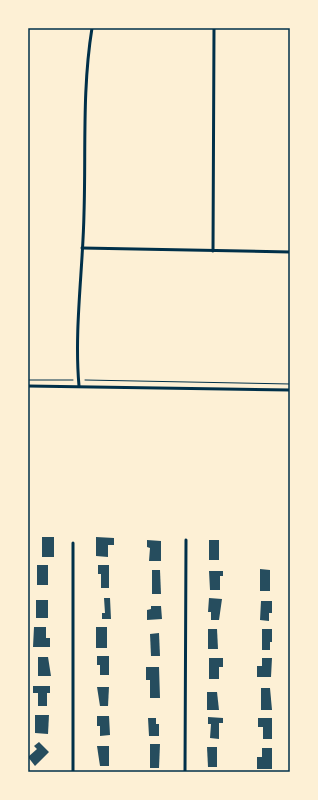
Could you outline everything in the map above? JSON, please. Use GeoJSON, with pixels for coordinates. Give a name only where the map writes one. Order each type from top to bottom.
{"type":"FeatureCollection","features":[{"type":"Feature","properties":{"kind":"street"},"geometry":{"type":"LineString","coordinates":[[79,386],[85,87],[92,28]]}},
{"type":"Feature","properties":{"kind":"street"},"geometry":{"type":"LineString","coordinates":[[213,251],[214,28]]}},
{"type":"Feature","properties":{"kind":"street"},"geometry":{"type":"LineString","coordinates":[[82,248],[290,252]]}},
{"type":"Feature","properties":{"kind":"street"},"geometry":{"type":"LineString","coordinates":[[28,386],[290,390]]}},
{"type":"Feature","properties":{"kind":"street"},"geometry":{"type":"LineString","coordinates":[[185,772],[186,540]]}},
{"type":"Feature","properties":{"kind":"street"},"geometry":{"type":"LineString","coordinates":[[73,542],[73,772]]}},
{"type":"Feature","properties":{"kind":"path"},"geometry":{"type":"LineString","coordinates":[[28,380],[290,384]]}},
{"type":"Feature","properties":{"kind":"building"},"geometry":{"type":"Polygon","coordinates":[[[42,537],[54,537],[54,557],[42,557],[42,537]]]}},
{"type":"Feature","properties":{"kind":"building"},"geometry":{"type":"Polygon","coordinates":[[[96,537],[114,538],[114,545],[108,545],[108,557],[96,556],[96,537]]]}},
{"type":"Feature","properties":{"kind":"building"},"geometry":{"type":"Polygon","coordinates":[[[147,540],[161,541],[161,561],[149,561],[150,548],[147,547],[147,540]]]}},
{"type":"Feature","properties":{"kind":"building"},"geometry":{"type":"Polygon","coordinates":[[[209,540],[219,540],[219,560],[209,560],[209,540]]]}},
{"type":"Feature","properties":{"kind":"building"},"geometry":{"type":"Polygon","coordinates":[[[37,565],[48,565],[48,585],[37,585],[37,565]]]}},
{"type":"Feature","properties":{"kind":"building"},"geometry":{"type":"Polygon","coordinates":[[[98,565],[109,565],[109,588],[101,588],[101,574],[98,574],[98,565]]]}},
{"type":"Feature","properties":{"kind":"building"},"geometry":{"type":"Polygon","coordinates":[[[260,569],[270,570],[270,591],[260,591],[260,569]]]}},
{"type":"Feature","properties":{"kind":"building"},"geometry":{"type":"Polygon","coordinates":[[[152,570],[160,570],[161,594],[152,594],[152,570]]]}},
{"type":"Feature","properties":{"kind":"building"},"geometry":{"type":"Polygon","coordinates":[[[209,571],[223,571],[223,576],[220,576],[220,590],[210,590],[209,571]]]}},
{"type":"Feature","properties":{"kind":"building"},"geometry":{"type":"Polygon","coordinates":[[[104,598],[110,598],[111,619],[102,619],[102,613],[105,613],[104,598]]]}},
{"type":"Feature","properties":{"kind":"building"},"geometry":{"type":"Polygon","coordinates":[[[209,598],[222,599],[219,620],[211,620],[211,612],[208,612],[209,598]]]}},
{"type":"Feature","properties":{"kind":"building"},"geometry":{"type":"Polygon","coordinates":[[[36,600],[48,600],[48,618],[36,618],[36,600]]]}},
{"type":"Feature","properties":{"kind":"building"},"geometry":{"type":"Polygon","coordinates":[[[261,601],[272,601],[272,613],[269,613],[269,621],[260,620],[261,601]]]}},
{"type":"Feature","properties":{"kind":"building"},"geometry":{"type":"Polygon","coordinates":[[[151,606],[161,606],[162,619],[147,620],[147,610],[151,609],[151,606]]]}},
{"type":"Feature","properties":{"kind":"building"},"geometry":{"type":"Polygon","coordinates":[[[34,627],[46,627],[46,638],[50,638],[50,647],[33,647],[34,627]]]}},
{"type":"Feature","properties":{"kind":"building"},"geometry":{"type":"Polygon","coordinates":[[[96,627],[107,627],[107,648],[96,648],[96,627]]]}},
{"type":"Feature","properties":{"kind":"building"},"geometry":{"type":"Polygon","coordinates":[[[208,629],[217,629],[218,649],[208,649],[208,629]]]}},
{"type":"Feature","properties":{"kind":"building"},"geometry":{"type":"Polygon","coordinates":[[[262,629],[272,629],[272,642],[270,642],[270,650],[262,650],[262,629]]]}},
{"type":"Feature","properties":{"kind":"building"},"geometry":{"type":"Polygon","coordinates":[[[159,633],[160,656],[151,656],[150,634],[159,633]]]}},
{"type":"Feature","properties":{"kind":"building"},"geometry":{"type":"Polygon","coordinates":[[[97,656],[109,656],[109,675],[100,675],[100,665],[97,665],[97,656]]]}},
{"type":"Feature","properties":{"kind":"building"},"geometry":{"type":"Polygon","coordinates":[[[38,657],[48,657],[51,676],[38,676],[38,657]]]}},
{"type":"Feature","properties":{"kind":"building"},"geometry":{"type":"Polygon","coordinates":[[[209,658],[223,658],[223,667],[219,667],[219,679],[209,679],[209,658]]]}},
{"type":"Feature","properties":{"kind":"building"},"geometry":{"type":"Polygon","coordinates":[[[262,658],[272,658],[271,677],[257,677],[257,666],[262,666],[262,658]]]}},
{"type":"Feature","properties":{"kind":"building"},"geometry":{"type":"Polygon","coordinates":[[[146,667],[159,667],[160,698],[150,698],[150,680],[146,680],[146,667]]]}},
{"type":"Feature","properties":{"kind":"building"},"geometry":{"type":"Polygon","coordinates":[[[33,686],[50,686],[50,693],[47,693],[47,706],[38,706],[38,693],[33,693],[33,686]]]}},
{"type":"Feature","properties":{"kind":"building"},"geometry":{"type":"Polygon","coordinates":[[[97,687],[109,687],[108,706],[100,706],[97,687]]]}},
{"type":"Feature","properties":{"kind":"building"},"geometry":{"type":"Polygon","coordinates":[[[261,688],[270,688],[272,710],[261,710],[261,688]]]}},
{"type":"Feature","properties":{"kind":"building"},"geometry":{"type":"Polygon","coordinates":[[[207,692],[217,692],[219,710],[207,710],[207,692]]]}},
{"type":"Feature","properties":{"kind":"building"},"geometry":{"type":"Polygon","coordinates":[[[35,715],[49,715],[48,734],[35,733],[35,715]]]}},
{"type":"Feature","properties":{"kind":"building"},"geometry":{"type":"Polygon","coordinates":[[[97,716],[109,716],[110,735],[100,736],[100,726],[97,726],[97,716]]]}},
{"type":"Feature","properties":{"kind":"building"},"geometry":{"type":"Polygon","coordinates":[[[208,717],[223,718],[223,723],[219,723],[219,739],[210,738],[211,724],[208,724],[208,717]]]}},
{"type":"Feature","properties":{"kind":"building"},"geometry":{"type":"Polygon","coordinates":[[[148,718],[156,718],[156,724],[159,724],[159,736],[149,736],[148,718]]]}},
{"type":"Feature","properties":{"kind":"building"},"geometry":{"type":"Polygon","coordinates":[[[258,718],[272,718],[272,739],[263,739],[263,727],[258,727],[258,718]]]}},
{"type":"Feature","properties":{"kind":"building"},"geometry":{"type":"Polygon","coordinates":[[[39,742],[49,752],[35,766],[28,757],[37,749],[34,746],[39,742]]]}},
{"type":"Feature","properties":{"kind":"building"},"geometry":{"type":"Polygon","coordinates":[[[150,744],[160,744],[159,768],[150,768],[150,744]]]}},
{"type":"Feature","properties":{"kind":"building"},"geometry":{"type":"Polygon","coordinates":[[[97,746],[109,746],[109,766],[100,766],[97,746]]]}},
{"type":"Feature","properties":{"kind":"building"},"geometry":{"type":"Polygon","coordinates":[[[207,747],[217,747],[217,767],[208,767],[207,747]]]}},
{"type":"Feature","properties":{"kind":"building"},"geometry":{"type":"Polygon","coordinates":[[[262,748],[272,748],[272,769],[257,769],[257,757],[262,757],[262,748]]]}}]}
